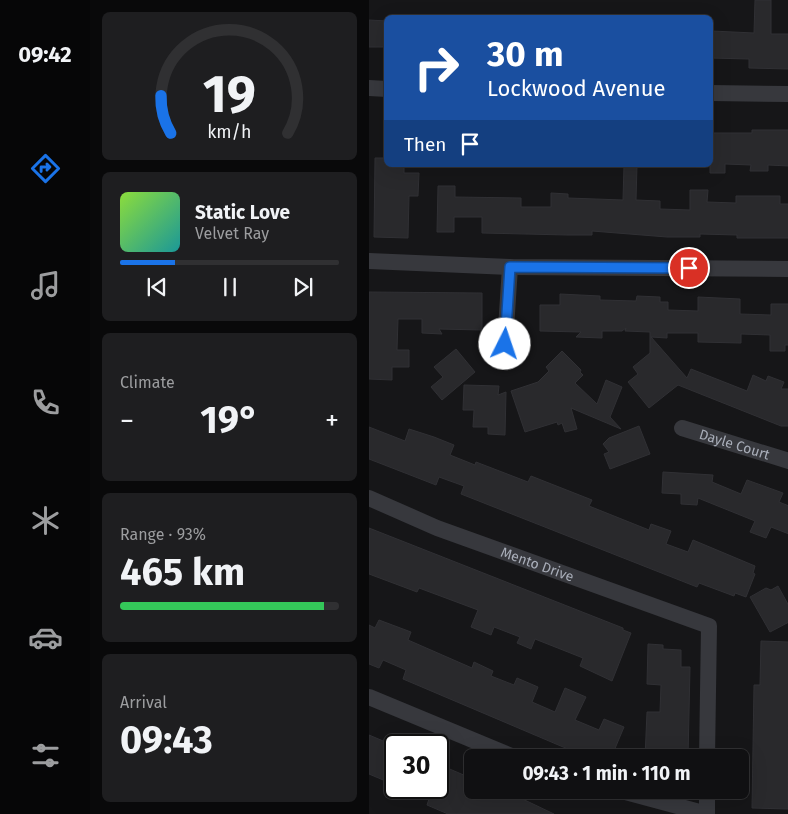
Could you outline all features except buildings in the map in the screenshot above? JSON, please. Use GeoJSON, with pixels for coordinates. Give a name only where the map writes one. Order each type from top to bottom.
{"type":"FeatureCollection","features":[{"type":"Feature","properties":{"kind":"street"},"geometry":{"type":"LineString","coordinates":[[369,88],[384,89]]}},
{"type":"Feature","properties":{"kind":"street"},"geometry":{"type":"LineString","coordinates":[[713,93],[788,94]]}},
{"type":"Feature","properties":{"kind":"street"},"geometry":{"type":"LineString","coordinates":[[369,261],[510,267],[788,269]]}},
{"type":"Feature","properties":{"kind":"street"},"geometry":{"type":"LineString","coordinates":[[505,344],[510,267]]}},
{"type":"Feature","properties":{"kind":"street","name":"Dayle Court"},"geometry":{"type":"LineString","coordinates":[[682,428],[788,461]]}},
{"type":"Feature","properties":{"kind":"street","name":"Mento Drive"},"geometry":{"type":"LineString","coordinates":[[369,498],[437,528],[709,626],[707,749]]}},
{"type":"Feature","properties":{"kind":"street"},"geometry":{"type":"LineString","coordinates":[[369,697],[494,749]]}},
{"type":"Feature","properties":{"kind":"street"},"geometry":{"type":"LineString","coordinates":[[651,799],[707,814],[707,799]]}},
{"type":"Feature","properties":{"kind":"route"},"geometry":{"type":"LineString","coordinates":[[505,344],[510,267],[689,268]]}}]}
